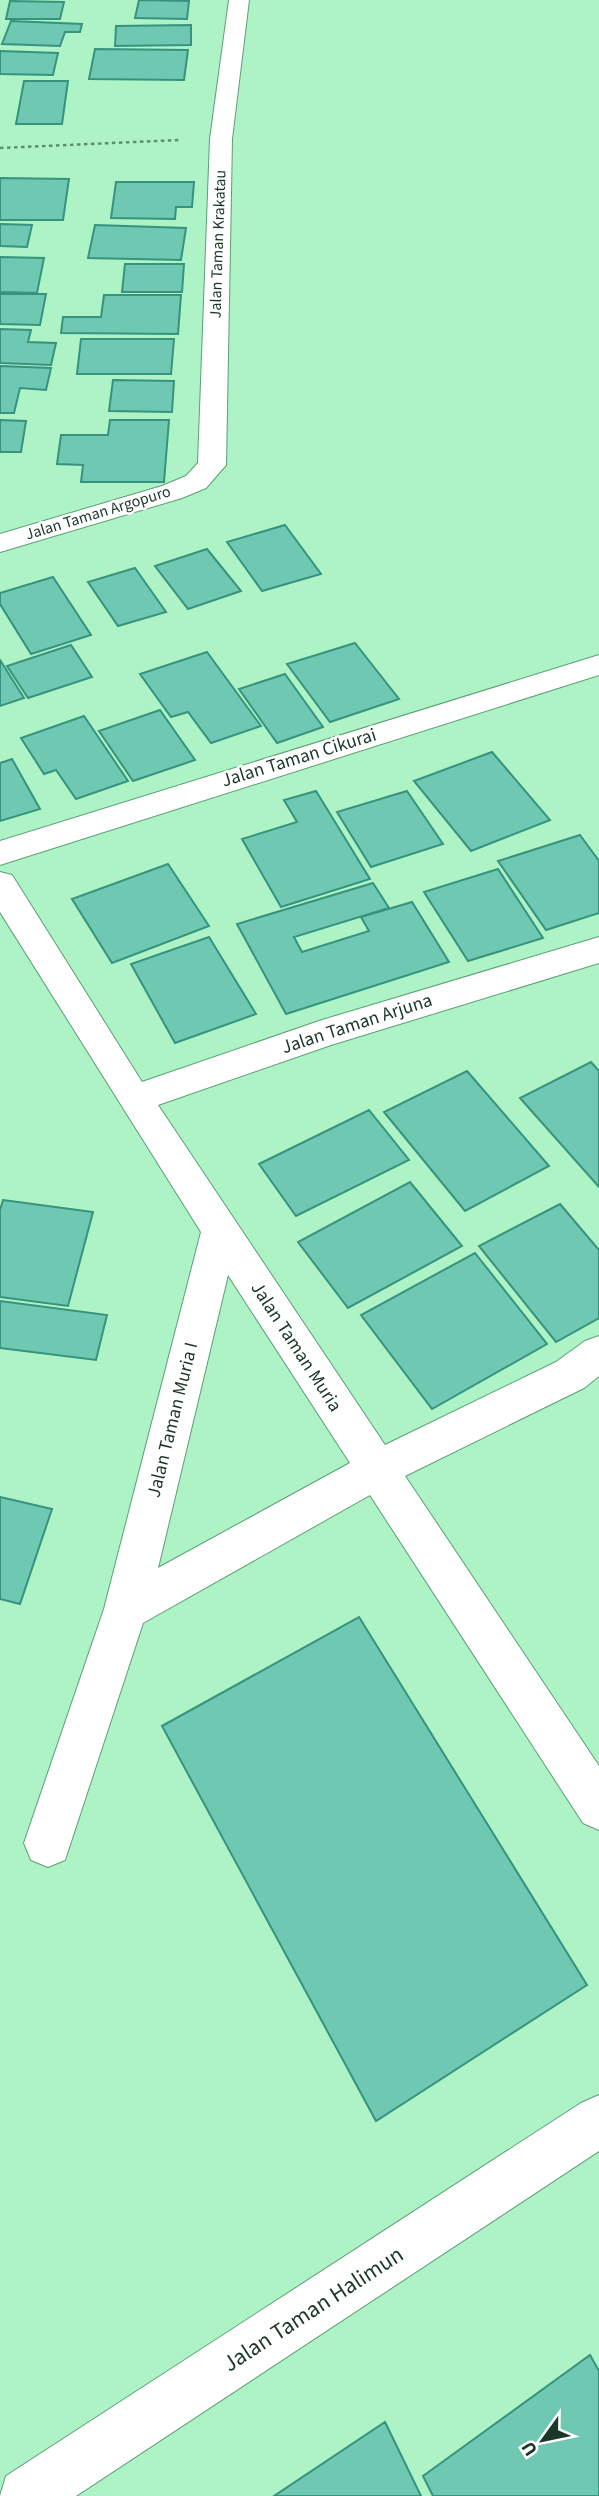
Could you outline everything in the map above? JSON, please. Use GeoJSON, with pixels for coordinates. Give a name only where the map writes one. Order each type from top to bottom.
{"type":"FeatureCollection","features":[{"type":"Feature","properties":{"kind":"street","name":"Jalan Taman Krakatau"},"geometry":{"type":"LineString","coordinates":[[196,482],[212,465],[222,139],[239,0]]}},
{"type":"Feature","properties":{"kind":"street","name":"Jalan Taman Argopuro"},"geometry":{"type":"LineString","coordinates":[[0,543],[172,492],[196,482]]}},
{"type":"Feature","properties":{"kind":"street","name":"Jalan Taman Cikurai"},"geometry":{"type":"LineString","coordinates":[[0,853],[599,665]]}},
{"type":"Feature","properties":{"kind":"street","name":"Jalan Taman Muria"},"geometry":{"type":"LineString","coordinates":[[0,884],[134,1099],[599,1807]]}},
{"type":"Feature","properties":{"kind":"street","name":"Jalan Taman Arjuna"},"geometry":{"type":"LineString","coordinates":[[134,1099],[321,1034],[593,959]]}},
{"type":"Feature","properties":{"kind":"street","name":"Jalan Taman Muria I"},"geometry":{"type":"LineString","coordinates":[[48,1843],[126,1609],[220,1231]]}},
{"type":"Feature","properties":{"kind":"street"},"geometry":{"type":"LineString","coordinates":[[126,1609],[376,1469],[570,1375],[599,1353]]}},
{"type":"Feature","properties":{"kind":"street","name":"Jalan Taman Halimun"},"geometry":{"type":"LineString","coordinates":[[26,2496],[599,2121]]}},
{"type":"Feature","properties":{"kind":"path"},"geometry":{"type":"LineString","coordinates":[[0,148],[222,139]]}},
{"type":"Feature","properties":{"kind":"building"},"geometry":{"type":"Polygon","coordinates":[[[139,0],[189,1],[187,19],[135,18],[139,0]]]}},
{"type":"Feature","properties":{"kind":"building"},"geometry":{"type":"Polygon","coordinates":[[[10,1],[64,2],[60,19],[6,19],[10,1]]]}},
{"type":"Feature","properties":{"kind":"building"},"geometry":{"type":"Polygon","coordinates":[[[11,21],[82,24],[80,32],[65,32],[60,46],[2,44],[11,21]]]}},
{"type":"Feature","properties":{"kind":"building"},"geometry":{"type":"Polygon","coordinates":[[[191,25],[191,45],[115,46],[116,26],[191,25]]]}},
{"type":"Feature","properties":{"kind":"building"},"geometry":{"type":"Polygon","coordinates":[[[95,49],[188,50],[184,80],[89,79],[95,49]]]}},
{"type":"Feature","properties":{"kind":"building"},"geometry":{"type":"Polygon","coordinates":[[[0,51],[58,53],[53,75],[0,74],[0,51]]]}},
{"type":"Feature","properties":{"kind":"building"},"geometry":{"type":"Polygon","coordinates":[[[24,81],[68,81],[62,124],[16,124],[24,81]]]}},
{"type":"Feature","properties":{"kind":"building"},"geometry":{"type":"Polygon","coordinates":[[[0,178],[69,179],[63,220],[0,220],[0,178]]]}},
{"type":"Feature","properties":{"kind":"building"},"geometry":{"type":"Polygon","coordinates":[[[116,182],[194,182],[192,207],[176,207],[175,219],[111,218],[116,182]]]}},
{"type":"Feature","properties":{"kind":"building"},"geometry":{"type":"Polygon","coordinates":[[[0,224],[32,225],[27,247],[0,246],[0,224]]]}},
{"type":"Feature","properties":{"kind":"building"},"geometry":{"type":"Polygon","coordinates":[[[95,225],[186,228],[181,260],[88,258],[95,225]]]}},
{"type":"Feature","properties":{"kind":"building"},"geometry":{"type":"Polygon","coordinates":[[[0,257],[44,258],[37,293],[0,292],[0,257]]]}},
{"type":"Feature","properties":{"kind":"building"},"geometry":{"type":"Polygon","coordinates":[[[125,264],[184,264],[182,292],[122,292],[125,264]]]}},
{"type":"Feature","properties":{"kind":"building"},"geometry":{"type":"Polygon","coordinates":[[[0,294],[46,294],[40,325],[0,324],[0,294]]]}},
{"type":"Feature","properties":{"kind":"building"},"geometry":{"type":"Polygon","coordinates":[[[104,295],[181,295],[178,334],[61,333],[63,317],[101,317],[104,295]]]}},
{"type":"Feature","properties":{"kind":"building"},"geometry":{"type":"Polygon","coordinates":[[[0,329],[31,330],[28,342],[56,343],[51,365],[0,363],[0,329]]]}},
{"type":"Feature","properties":{"kind":"building"},"geometry":{"type":"Polygon","coordinates":[[[81,339],[174,339],[171,374],[77,374],[81,339]]]}},
{"type":"Feature","properties":{"kind":"building"},"geometry":{"type":"Polygon","coordinates":[[[0,366],[51,368],[46,390],[20,388],[14,413],[0,413],[0,366]]]}},
{"type":"Feature","properties":{"kind":"building"},"geometry":{"type":"Polygon","coordinates":[[[113,380],[174,381],[172,412],[109,411],[113,380]]]}},
{"type":"Feature","properties":{"kind":"building"},"geometry":{"type":"Polygon","coordinates":[[[0,420],[26,421],[21,452],[0,452],[0,420]]]}},
{"type":"Feature","properties":{"kind":"building"},"geometry":{"type":"Polygon","coordinates":[[[110,420],[169,420],[164,482],[81,482],[83,465],[57,464],[61,435],[108,435],[110,420]]]}},
{"type":"Feature","properties":{"kind":"building"},"geometry":{"type":"Polygon","coordinates":[[[285,525],[321,574],[262,591],[227,542],[285,525]]]}},
{"type":"Feature","properties":{"kind":"building"},"geometry":{"type":"Polygon","coordinates":[[[207,549],[241,591],[188,609],[155,566],[207,549]]]}},
{"type":"Feature","properties":{"kind":"building"},"geometry":{"type":"Polygon","coordinates":[[[135,568],[166,612],[118,626],[88,582],[135,568]]]}},
{"type":"Feature","properties":{"kind":"building"},"geometry":{"type":"Polygon","coordinates":[[[53,577],[91,635],[31,654],[0,604],[0,593],[53,577]]]}},
{"type":"Feature","properties":{"kind":"building"},"geometry":{"type":"Polygon","coordinates":[[[355,643],[399,699],[330,722],[287,664],[355,643]]]}},
{"type":"Feature","properties":{"kind":"building"},"geometry":{"type":"Polygon","coordinates":[[[71,645],[92,677],[28,698],[7,666],[71,645]]]}},
{"type":"Feature","properties":{"kind":"building"},"geometry":{"type":"Polygon","coordinates":[[[207,652],[261,726],[211,743],[188,712],[171,717],[140,674],[207,652]]]}},
{"type":"Feature","properties":{"kind":"building"},"geometry":{"type":"Polygon","coordinates":[[[0,660],[24,698],[0,706],[0,660]]]}},
{"type":"Feature","properties":{"kind":"building"},"geometry":{"type":"Polygon","coordinates":[[[285,674],[323,727],[277,743],[239,689],[285,674]]]}},
{"type":"Feature","properties":{"kind":"building"},"geometry":{"type":"Polygon","coordinates":[[[160,710],[195,760],[133,781],[99,731],[160,710]]]}},
{"type":"Feature","properties":{"kind":"building"},"geometry":{"type":"Polygon","coordinates":[[[84,716],[128,781],[76,799],[56,770],[44,774],[21,738],[84,716]]]}},
{"type":"Feature","properties":{"kind":"building"},"geometry":{"type":"Polygon","coordinates":[[[492,752],[550,820],[471,851],[414,781],[492,752]]]}},
{"type":"Feature","properties":{"kind":"building"},"geometry":{"type":"Polygon","coordinates":[[[12,759],[40,809],[0,821],[0,763],[12,759]]]}},
{"type":"Feature","properties":{"kind":"building"},"geometry":{"type":"Polygon","coordinates":[[[316,791],[370,879],[281,907],[242,839],[297,822],[284,800],[316,791]]]}},
{"type":"Feature","properties":{"kind":"building"},"geometry":{"type":"Polygon","coordinates":[[[407,791],[443,844],[371,867],[337,812],[407,791]]]}},
{"type":"Feature","properties":{"kind":"building"},"geometry":{"type":"Polygon","coordinates":[[[580,835],[599,861],[599,913],[546,930],[498,861],[580,835]]]}},
{"type":"Feature","properties":{"kind":"building"},"geometry":{"type":"Polygon","coordinates":[[[168,864],[209,926],[112,963],[72,899],[168,864]]]}},
{"type":"Feature","properties":{"kind":"building"},"geometry":{"type":"Polygon","coordinates":[[[498,869],[543,938],[468,961],[424,892],[498,869]]]}},
{"type":"Feature","properties":{"kind":"building"},"geometry":{"type":"Polygon","coordinates":[[[373,883],[389,908],[294,937],[302,952],[369,931],[361,917],[412,902],[449,962],[286,1014],[237,924],[373,883]]]}},
{"type":"Feature","properties":{"kind":"building"},"geometry":{"type":"Polygon","coordinates":[[[209,937],[256,1014],[175,1043],[131,964],[209,937]]]}},
{"type":"Feature","properties":{"kind":"building"},"geometry":{"type":"Polygon","coordinates":[[[591,1062],[599,1071],[599,1187],[520,1098],[591,1062]]]}},
{"type":"Feature","properties":{"kind":"building"},"geometry":{"type":"Polygon","coordinates":[[[467,1071],[549,1166],[465,1211],[384,1112],[467,1071]]]}},
{"type":"Feature","properties":{"kind":"building"},"geometry":{"type":"Polygon","coordinates":[[[369,1110],[409,1160],[296,1216],[259,1164],[369,1110]]]}},
{"type":"Feature","properties":{"kind":"building"},"geometry":{"type":"Polygon","coordinates":[[[410,1182],[462,1246],[348,1308],[298,1242],[410,1182]]]}},
{"type":"Feature","properties":{"kind":"building"},"geometry":{"type":"Polygon","coordinates":[[[3,1200],[93,1212],[68,1306],[0,1297],[0,1210],[3,1200]]]}},
{"type":"Feature","properties":{"kind":"building"},"geometry":{"type":"Polygon","coordinates":[[[560,1204],[599,1250],[599,1318],[556,1342],[479,1246],[560,1204]]]}},
{"type":"Feature","properties":{"kind":"building"},"geometry":{"type":"Polygon","coordinates":[[[475,1253],[547,1344],[432,1409],[361,1315],[475,1253]]]}},
{"type":"Feature","properties":{"kind":"building"},"geometry":{"type":"Polygon","coordinates":[[[0,1301],[107,1315],[96,1360],[0,1348],[0,1301]]]}},
{"type":"Feature","properties":{"kind":"building"},"geometry":{"type":"Polygon","coordinates":[[[0,1497],[52,1509],[20,1604],[0,1599],[0,1497]]]}},
{"type":"Feature","properties":{"kind":"building"},"geometry":{"type":"Polygon","coordinates":[[[359,1617],[587,1985],[376,2121],[162,1726],[359,1617]]]}},
{"type":"Feature","properties":{"kind":"building"},"geometry":{"type":"Polygon","coordinates":[[[590,2355],[599,2371],[599,2496],[433,2496],[423,2476],[590,2355]]]}},
{"type":"Feature","properties":{"kind":"building"},"geometry":{"type":"Polygon","coordinates":[[[385,2422],[421,2496],[274,2496],[385,2422]]]}}]}
